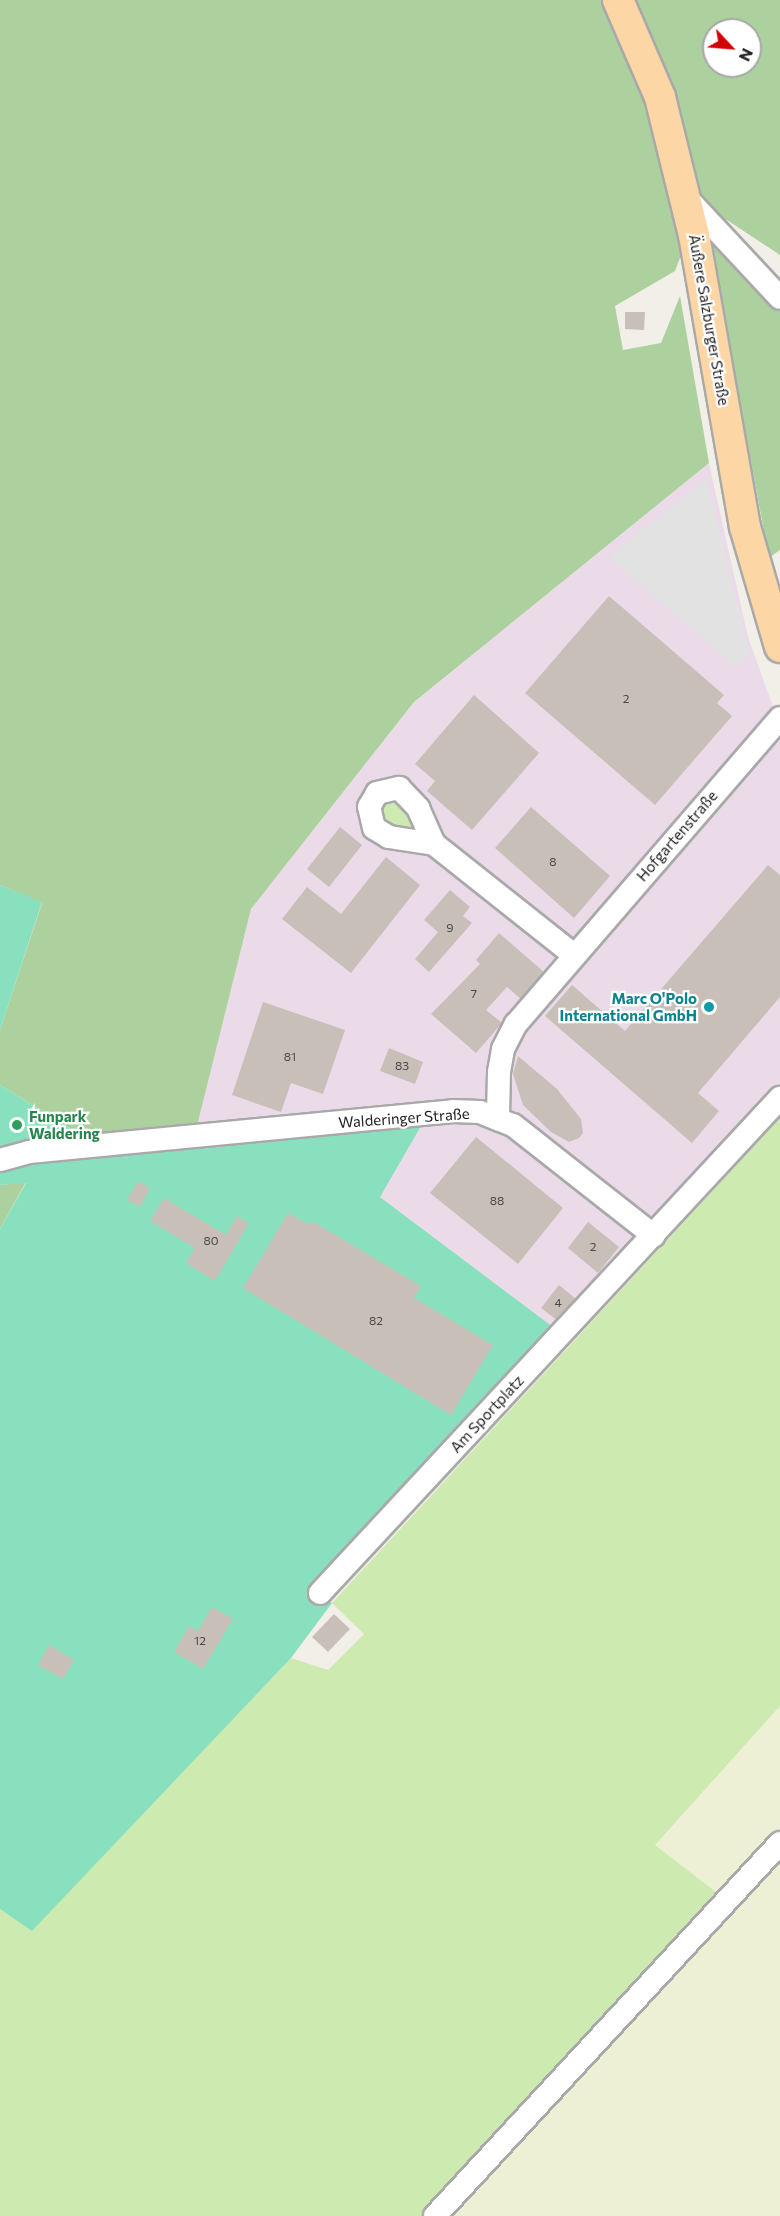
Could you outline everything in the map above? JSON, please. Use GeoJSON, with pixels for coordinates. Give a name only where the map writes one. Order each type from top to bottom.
{"type":"FeatureCollection","features":[{"type":"Feature","properties":{"kind":"main road","name":"Äußere Salzburger Straße"},"geometry":{"type":"LineString","coordinates":[[618,0],[660,97],[685,196],[746,526],[768,616],[780,647]]}},
{"type":"Feature","properties":{"kind":"street"},"geometry":{"type":"LineString","coordinates":[[685,196],[780,298]]}},
{"type":"Feature","properties":{"kind":"street","name":"Hofgartenstraße"},"geometry":{"type":"LineString","coordinates":[[498,1116],[498,1072],[504,1049],[516,1024],[780,718]]}},
{"type":"Feature","properties":{"kind":"street"},"geometry":{"type":"LineString","coordinates":[[434,844],[574,955]]}},
{"type":"Feature","properties":{"kind":"street"},"geometry":{"type":"LineString","coordinates":[[498,1116],[654,1236],[780,1098]]}},
{"type":"Feature","properties":{"kind":"street","name":"Walderinger Straße"},"geometry":{"type":"LineString","coordinates":[[0,1160],[29,1152],[453,1111],[498,1116]]}},
{"type":"Feature","properties":{"kind":"street","name":"Am Sportplatz"},"geometry":{"type":"LineString","coordinates":[[321,1593],[654,1236]]}},
{"type":"Feature","properties":{"kind":"street"},"geometry":{"type":"LineString","coordinates":[[435,2216],[780,1843]]}},
{"type":"Feature","properties":{"kind":"shaded area"},"geometry":{"type":"Polygon","coordinates":[[[709,463],[748,637],[780,726],[780,1084],[557,1330],[379,1196],[420,1126],[197,1126],[251,909],[414,702],[709,463]]]}},
{"type":"Feature","properties":{"kind":"shaded area"},"geometry":{"type":"Polygon","coordinates":[[[706,479],[750,656],[734,666],[609,557],[706,479]]]}},
{"type":"Feature","properties":{"kind":"green space"},"geometry":{"type":"Polygon","coordinates":[[[0,0],[780,0],[780,255],[727,220],[694,221],[675,271],[615,306],[623,350],[661,343],[680,296],[709,463],[414,702],[251,909],[197,1126],[81,1135],[0,1085],[0,1030],[42,903],[0,885],[0,0]]]}},
{"type":"Feature","properties":{"kind":"green space"},"geometry":{"type":"Polygon","coordinates":[[[709,238],[780,310],[780,550],[769,558],[709,238]]]}},
{"type":"Feature","properties":{"kind":"green space"},"geometry":{"type":"Polygon","coordinates":[[[397,800],[408,811],[413,824],[410,831],[384,823],[381,806],[384,801],[397,800]]]}},
{"type":"Feature","properties":{"kind":"green space"},"geometry":{"type":"Polygon","coordinates":[[[0,885],[42,902],[0,1030],[0,885]]]}},
{"type":"Feature","properties":{"kind":"green space"},"geometry":{"type":"Polygon","coordinates":[[[0,1085],[81,1135],[197,1126],[421,1126],[380,1197],[557,1330],[316,1591],[332,1603],[291,1658],[32,1931],[0,1909],[0,1229],[26,1183],[0,1185],[0,1085]]]}},
{"type":"Feature","properties":{"kind":"green space"},"geometry":{"type":"Polygon","coordinates":[[[780,1118],[780,1706],[655,1845],[738,1909],[450,2216],[0,2216],[0,1909],[32,1930],[291,1658],[328,1670],[364,1634],[332,1603],[780,1118]]]}},
{"type":"Feature","properties":{"kind":"green space"},"geometry":{"type":"Polygon","coordinates":[[[26,1182],[0,1229],[0,1185],[26,1182]]]}},
{"type":"Feature","properties":{"kind":"green space"},"geometry":{"type":"Polygon","coordinates":[[[780,1706],[780,2216],[450,2216],[738,1909],[655,1845],[780,1706]]]}},
{"type":"Feature","properties":{"kind":"building"},"geometry":{"type":"Polygon","coordinates":[[[625,312],[645,312],[644,330],[625,329],[625,312]]]}},
{"type":"Feature","properties":{"kind":"building"},"geometry":{"type":"Polygon","coordinates":[[[609,596],[724,695],[717,703],[732,716],[655,805],[525,693],[609,596]]]}},
{"type":"Feature","properties":{"kind":"building"},"geometry":{"type":"Polygon","coordinates":[[[474,695],[539,753],[472,830],[427,791],[435,781],[415,764],[474,695]]]}},
{"type":"Feature","properties":{"kind":"building"},"geometry":{"type":"Polygon","coordinates":[[[531,807],[610,876],[574,918],[495,848],[531,807]]]}},
{"type":"Feature","properties":{"kind":"building"},"geometry":{"type":"Polygon","coordinates":[[[340,827],[362,845],[329,887],[307,869],[340,827]]]}},
{"type":"Feature","properties":{"kind":"building"},"geometry":{"type":"Polygon","coordinates":[[[386,857],[420,885],[351,973],[282,919],[307,887],[341,914],[386,857]]]}},
{"type":"Feature","properties":{"kind":"building","name":"Marc O'Polo International GmbH"},"geometry":{"type":"Polygon","coordinates":[[[768,865],[780,875],[780,997],[698,1093],[719,1111],[692,1143],[545,1016],[572,985],[625,1031],[768,865]]]}},
{"type":"Feature","properties":{"kind":"building"},"geometry":{"type":"Polygon","coordinates":[[[450,890],[470,907],[463,916],[472,923],[429,972],[415,959],[438,932],[424,920],[450,890]]]}},
{"type":"Feature","properties":{"kind":"building"},"geometry":{"type":"Polygon","coordinates":[[[499,933],[545,973],[522,1000],[507,987],[486,1010],[502,1023],[476,1053],[431,1014],[480,964],[476,960],[499,933]]]}},
{"type":"Feature","properties":{"kind":"building"},"geometry":{"type":"Polygon","coordinates":[[[263,1002],[345,1030],[323,1094],[291,1083],[281,1112],[232,1095],[263,1002]]]}},
{"type":"Feature","properties":{"kind":"building"},"geometry":{"type":"Polygon","coordinates":[[[389,1048],[423,1062],[415,1084],[380,1071],[389,1048]]]}},
{"type":"Feature","properties":{"kind":"building"},"geometry":{"type":"Polygon","coordinates":[[[518,1056],[557,1089],[581,1119],[583,1133],[579,1138],[569,1142],[551,1132],[523,1105],[513,1074],[518,1056]]]}},
{"type":"Feature","properties":{"kind":"building"},"geometry":{"type":"Polygon","coordinates":[[[476,1137],[563,1208],[518,1264],[430,1193],[476,1137]]]}},
{"type":"Feature","properties":{"kind":"building"},"geometry":{"type":"Polygon","coordinates":[[[138,1181],[150,1188],[140,1207],[127,1200],[138,1181]]]}},
{"type":"Feature","properties":{"kind":"building"},"geometry":{"type":"Polygon","coordinates":[[[164,1198],[226,1235],[237,1216],[249,1223],[215,1281],[186,1263],[195,1248],[150,1221],[164,1198]]]}},
{"type":"Feature","properties":{"kind":"building"},"geometry":{"type":"Polygon","coordinates":[[[288,1213],[309,1225],[312,1221],[421,1286],[414,1298],[493,1345],[451,1415],[243,1288],[288,1213]]]}},
{"type":"Feature","properties":{"kind":"building"},"geometry":{"type":"Polygon","coordinates":[[[588,1222],[619,1247],[598,1273],[568,1248],[588,1222]]]}},
{"type":"Feature","properties":{"kind":"building"},"geometry":{"type":"Polygon","coordinates":[[[559,1285],[576,1299],[558,1321],[541,1308],[559,1285]]]}},
{"type":"Feature","properties":{"kind":"building"},"geometry":{"type":"Polygon","coordinates":[[[212,1607],[233,1619],[203,1669],[174,1652],[189,1626],[198,1631],[212,1607]]]}},
{"type":"Feature","properties":{"kind":"building"},"geometry":{"type":"Polygon","coordinates":[[[334,1614],[350,1629],[328,1652],[312,1637],[334,1614]]]}},
{"type":"Feature","properties":{"kind":"building"},"geometry":{"type":"Polygon","coordinates":[[[49,1645],[74,1660],[63,1679],[38,1665],[49,1645]]]}},
{"type":"Feature","properties":{"kind":"place","name":"Marc O'Polo International GmbH"},"geometry":{"type":"Point","coordinates":[709,1007]}},
{"type":"Feature","properties":{"kind":"place","name":"Funpark Waldering"},"geometry":{"type":"Point","coordinates":[17,1125]}}]}
